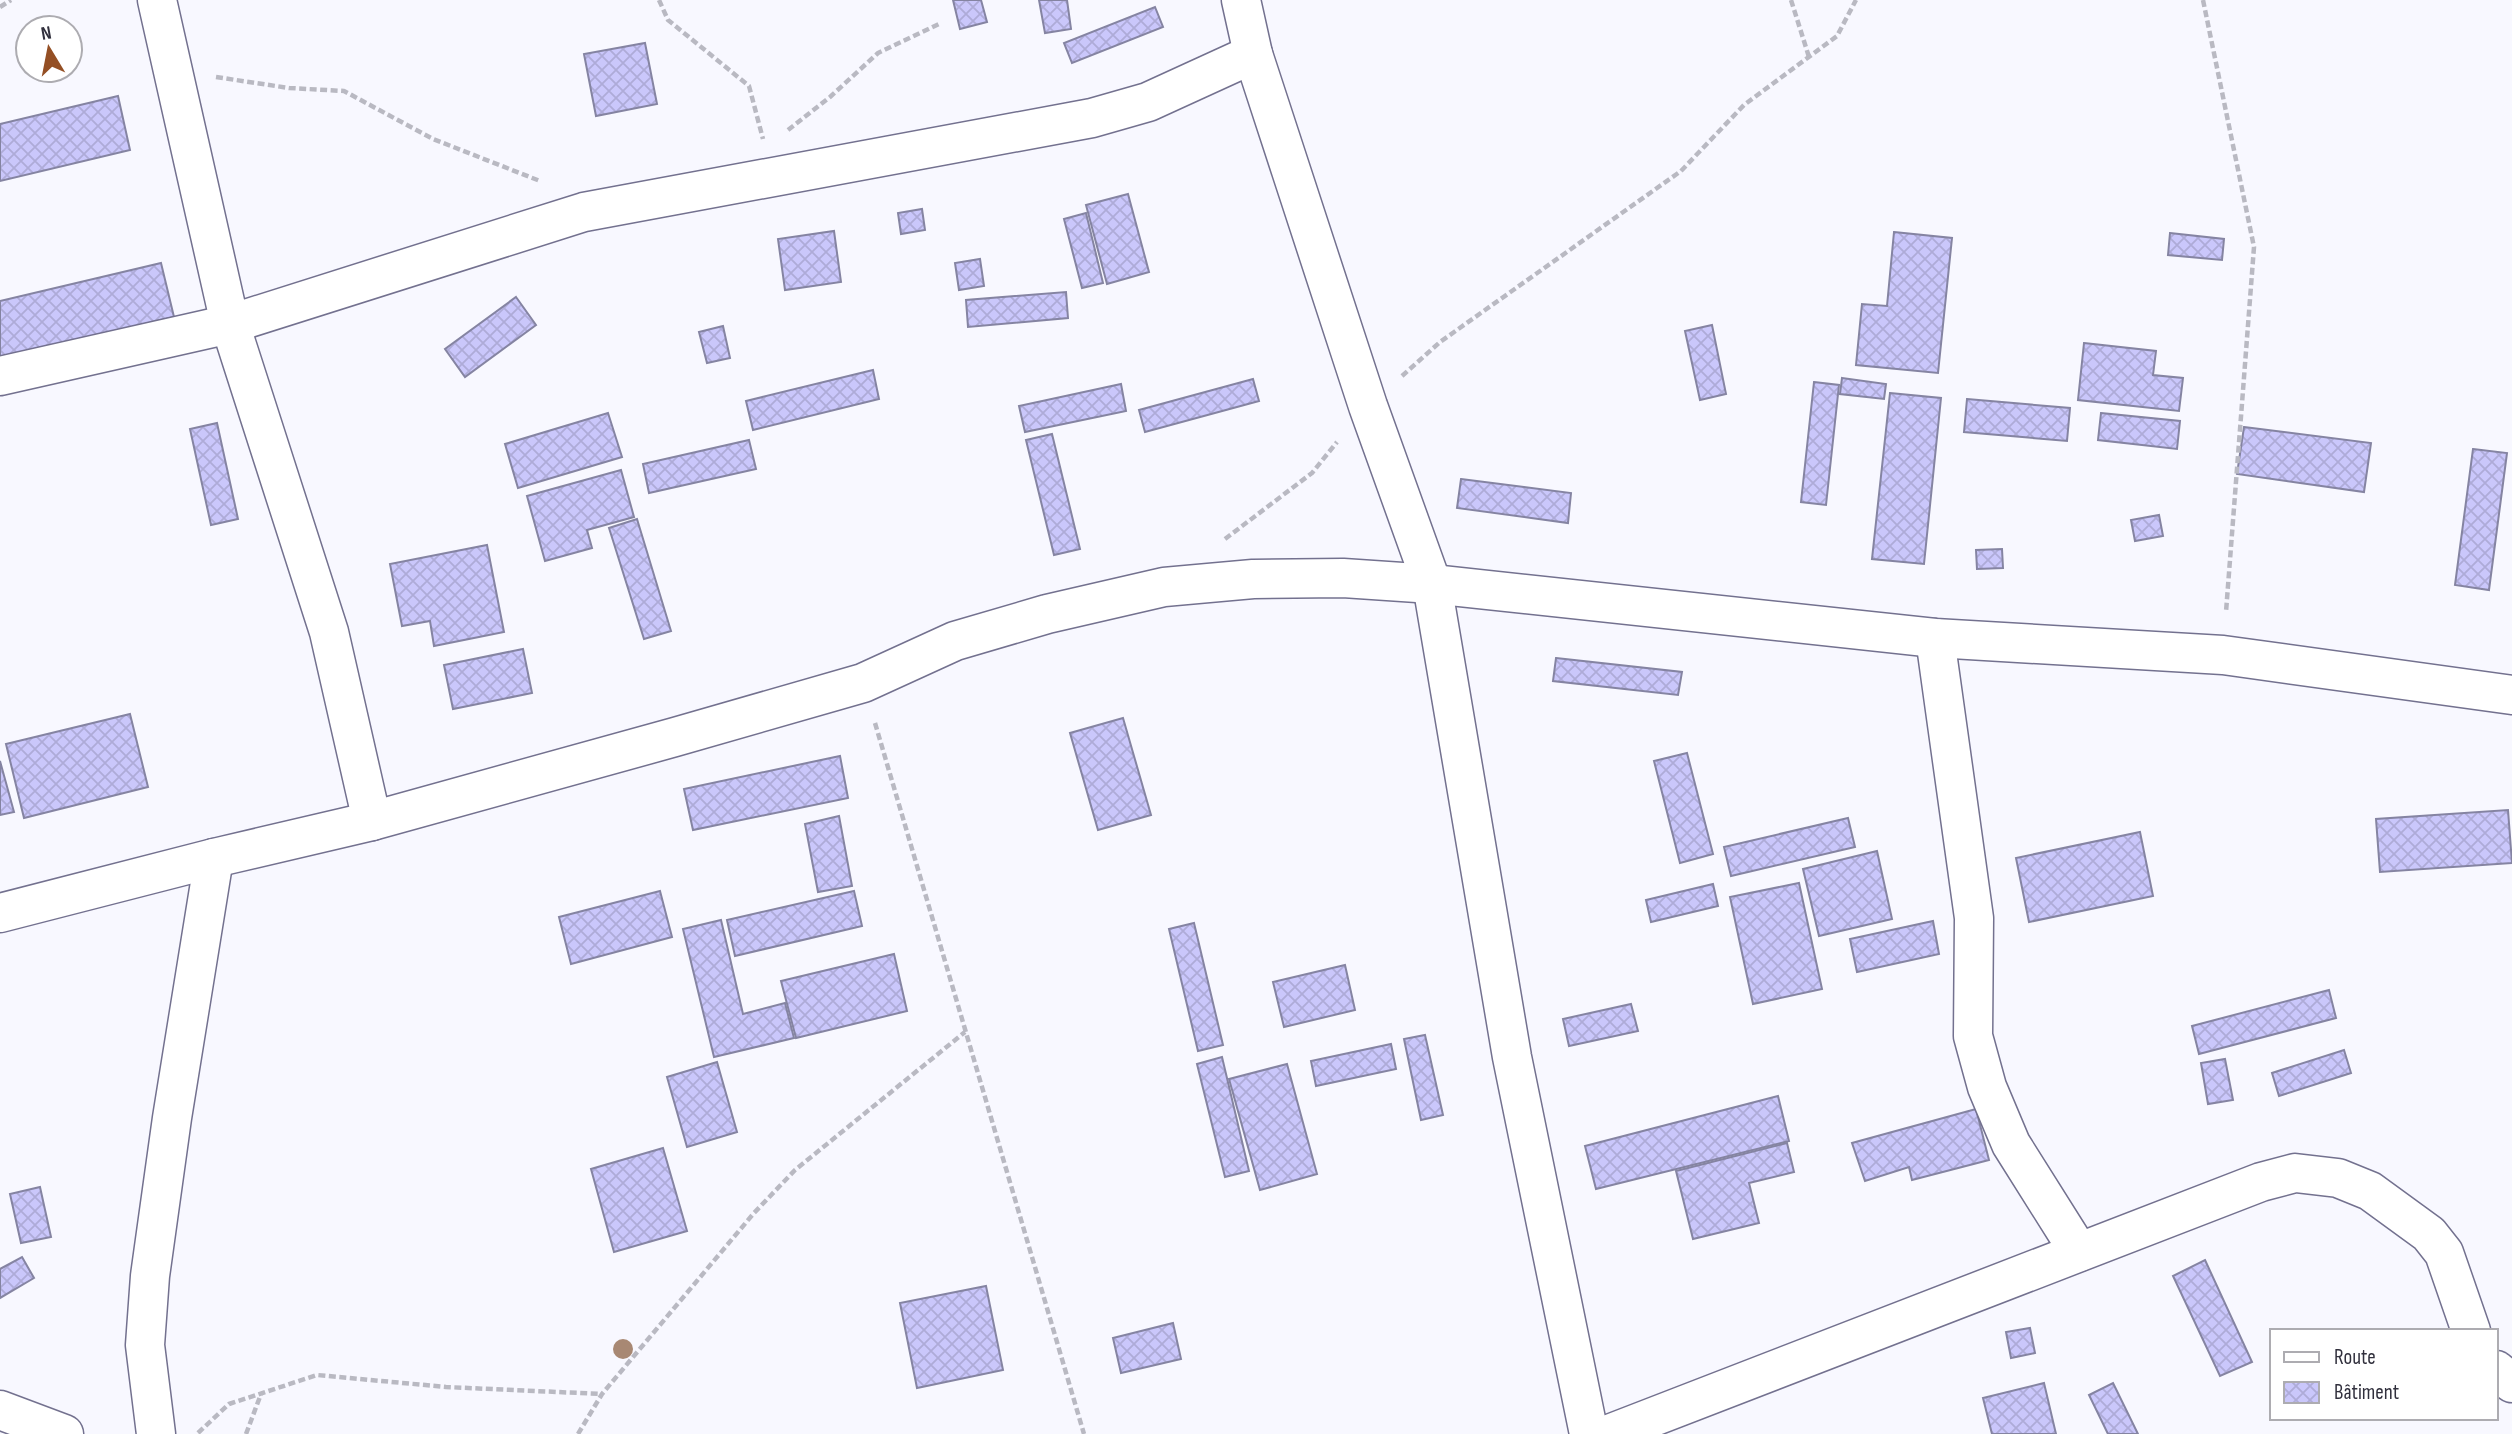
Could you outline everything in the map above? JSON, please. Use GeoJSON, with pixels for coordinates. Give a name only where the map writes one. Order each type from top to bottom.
{"type":"FeatureCollection","features":[{"type":"Feature","properties":{"kind":"street"},"geometry":{"type":"LineString","coordinates":[[157,0],[230,324],[329,632],[372,821]]}},
{"type":"Feature","properties":{"kind":"street"},"geometry":{"type":"LineString","coordinates":[[1241,0],[1252,54],[1368,406],[1432,584],[1512,1057],[1588,1434]]}},
{"type":"Feature","properties":{"kind":"street"},"geometry":{"type":"LineString","coordinates":[[0,376],[230,324],[584,212],[1092,118],[1148,102],[1252,54]]}},
{"type":"Feature","properties":{"kind":"street"},"geometry":{"type":"LineString","coordinates":[[0,913],[372,821],[863,682],[955,640],[1047,614],[1164,587],[1253,579],[1343,578],[1432,584],[1935,638],[2223,655],[2512,695]]}},
{"type":"Feature","properties":{"kind":"street"},"geometry":{"type":"LineString","coordinates":[[1935,638],[1974,918],[1973,1036],[1987,1087],[2011,1144],[2079,1252]]}},
{"type":"Feature","properties":{"kind":"street"},"geometry":{"type":"LineString","coordinates":[[156,1434],[145,1345],[150,1276],[172,1118],[214,858]]}},
{"type":"Feature","properties":{"kind":"street"},"geometry":{"type":"LineString","coordinates":[[1609,1434],[2261,1182],[2295,1174],[2338,1178],[2370,1191],[2429,1234],[2444,1253],[2470,1329]]}},
{"type":"Feature","properties":{"kind":"street"},"geometry":{"type":"LineString","coordinates":[[2498,1372],[2512,1383]]}},
{"type":"Feature","properties":{"kind":"street"},"geometry":{"type":"LineString","coordinates":[[0,1410],[64,1434]]}},
{"type":"Feature","properties":{"kind":"path"},"geometry":{"type":"LineString","coordinates":[[0,7],[11,0]]}},
{"type":"Feature","properties":{"kind":"path"},"geometry":{"type":"LineString","coordinates":[[659,0],[668,20],[749,86],[764,145],[773,139]]}},
{"type":"Feature","properties":{"kind":"path"},"geometry":{"type":"LineString","coordinates":[[1791,0],[1809,57]]}},
{"type":"Feature","properties":{"kind":"path"},"geometry":{"type":"LineString","coordinates":[[1215,547],[1312,473],[1368,406],[1440,342],[1681,171],[1744,105],[1837,36],[1856,0]]}},
{"type":"Feature","properties":{"kind":"path"},"geometry":{"type":"LineString","coordinates":[[2203,0],[2254,247],[2223,655]]}},
{"type":"Feature","properties":{"kind":"path"},"geometry":{"type":"LineString","coordinates":[[782,134],[830,97],[878,53],[941,23]]}},
{"type":"Feature","properties":{"kind":"path"},"geometry":{"type":"LineString","coordinates":[[170,53],[201,74],[289,89],[345,91],[433,139],[548,184],[584,212]]}},
{"type":"Feature","properties":{"kind":"path"},"geometry":{"type":"LineString","coordinates":[[863,682],[1084,1434]]}},
{"type":"Feature","properties":{"kind":"path"},"geometry":{"type":"LineString","coordinates":[[578,1434],[602,1394],[754,1213],[795,1170],[965,1032]]}},
{"type":"Feature","properties":{"kind":"path"},"geometry":{"type":"LineString","coordinates":[[197,1434],[229,1404],[317,1375],[446,1387],[602,1394]]}},
{"type":"Feature","properties":{"kind":"path"},"geometry":{"type":"LineString","coordinates":[[246,1434],[261,1393]]}},
{"type":"Feature","properties":{"kind":"building"},"geometry":{"type":"Polygon","coordinates":[[[953,0],[981,0],[987,22],[960,29],[953,0]]]}},
{"type":"Feature","properties":{"kind":"building"},"geometry":{"type":"Polygon","coordinates":[[[1039,0],[1067,0],[1071,29],[1045,33],[1039,0]]]}},
{"type":"Feature","properties":{"kind":"building"},"geometry":{"type":"Polygon","coordinates":[[[1155,7],[1163,27],[1072,63],[1064,43],[1155,7]]]}},
{"type":"Feature","properties":{"kind":"building"},"geometry":{"type":"Polygon","coordinates":[[[645,43],[657,104],[596,116],[584,54],[645,43]]]}},
{"type":"Feature","properties":{"kind":"building"},"geometry":{"type":"Polygon","coordinates":[[[118,96],[130,150],[0,181],[0,124],[118,96]]]}},
{"type":"Feature","properties":{"kind":"building"},"geometry":{"type":"Polygon","coordinates":[[[1128,194],[1149,272],[1107,284],[1086,205],[1128,194]]]}},
{"type":"Feature","properties":{"kind":"building"},"geometry":{"type":"Polygon","coordinates":[[[922,209],[925,230],[901,234],[898,213],[922,209]]]}},
{"type":"Feature","properties":{"kind":"building"},"geometry":{"type":"Polygon","coordinates":[[[1086,213],[1103,283],[1082,288],[1064,219],[1086,213]]]}},
{"type":"Feature","properties":{"kind":"building"},"geometry":{"type":"Polygon","coordinates":[[[834,231],[841,282],[785,290],[778,239],[834,231]]]}},
{"type":"Feature","properties":{"kind":"building"},"geometry":{"type":"Polygon","coordinates":[[[1894,232],[1952,238],[1938,373],[1856,365],[1862,304],[1887,306],[1894,232]]]}},
{"type":"Feature","properties":{"kind":"building"},"geometry":{"type":"Polygon","coordinates":[[[2170,233],[2224,239],[2222,260],[2168,255],[2170,233]]]}},
{"type":"Feature","properties":{"kind":"building"},"geometry":{"type":"Polygon","coordinates":[[[980,259],[984,286],[959,290],[955,263],[980,259]]]}},
{"type":"Feature","properties":{"kind":"building"},"geometry":{"type":"Polygon","coordinates":[[[161,263],[174,317],[0,358],[0,301],[161,263]]]}},
{"type":"Feature","properties":{"kind":"building"},"geometry":{"type":"Polygon","coordinates":[[[1066,292],[1068,318],[968,327],[966,300],[1066,292]]]}},
{"type":"Feature","properties":{"kind":"building"},"geometry":{"type":"Polygon","coordinates":[[[516,297],[536,325],[465,377],[445,349],[516,297]]]}},
{"type":"Feature","properties":{"kind":"building"},"geometry":{"type":"Polygon","coordinates":[[[1712,325],[1726,394],[1700,400],[1685,331],[1712,325]]]}},
{"type":"Feature","properties":{"kind":"building"},"geometry":{"type":"Polygon","coordinates":[[[723,326],[730,358],[707,363],[699,332],[723,326]]]}},
{"type":"Feature","properties":{"kind":"building"},"geometry":{"type":"Polygon","coordinates":[[[2084,343],[2156,351],[2153,375],[2183,378],[2179,411],[2078,400],[2084,343]]]}},
{"type":"Feature","properties":{"kind":"building"},"geometry":{"type":"Polygon","coordinates":[[[873,370],[879,399],[753,430],[746,401],[873,370]]]}},
{"type":"Feature","properties":{"kind":"building"},"geometry":{"type":"Polygon","coordinates":[[[1842,378],[1886,384],[1884,399],[1840,394],[1842,378]]]}},
{"type":"Feature","properties":{"kind":"building"},"geometry":{"type":"Polygon","coordinates":[[[1253,379],[1259,401],[1145,432],[1139,410],[1253,379]]]}},
{"type":"Feature","properties":{"kind":"building"},"geometry":{"type":"Polygon","coordinates":[[[1814,382],[1839,385],[1826,505],[1801,502],[1814,382]]]}},
{"type":"Feature","properties":{"kind":"building"},"geometry":{"type":"Polygon","coordinates":[[[1121,384],[1126,411],[1025,432],[1019,406],[1121,384]]]}},
{"type":"Feature","properties":{"kind":"building"},"geometry":{"type":"Polygon","coordinates":[[[1890,393],[1941,398],[1924,564],[1872,559],[1890,393]]]}},
{"type":"Feature","properties":{"kind":"building"},"geometry":{"type":"Polygon","coordinates":[[[1967,399],[2070,408],[2067,441],[1964,432],[1967,399]]]}},
{"type":"Feature","properties":{"kind":"building"},"geometry":{"type":"Polygon","coordinates":[[[608,413],[622,457],[518,488],[505,444],[608,413]]]}},
{"type":"Feature","properties":{"kind":"building"},"geometry":{"type":"Polygon","coordinates":[[[2101,413],[2180,421],[2177,449],[2098,440],[2101,413]]]}},
{"type":"Feature","properties":{"kind":"building"},"geometry":{"type":"Polygon","coordinates":[[[217,423],[238,519],[211,525],[190,429],[217,423]]]}},
{"type":"Feature","properties":{"kind":"building"},"geometry":{"type":"Polygon","coordinates":[[[2244,427],[2371,443],[2364,492],[2237,474],[2244,427]]]}},
{"type":"Feature","properties":{"kind":"building"},"geometry":{"type":"Polygon","coordinates":[[[1052,434],[1080,549],[1054,555],[1026,440],[1052,434]]]}},
{"type":"Feature","properties":{"kind":"building"},"geometry":{"type":"Polygon","coordinates":[[[749,440],[756,469],[649,493],[643,464],[749,440]]]}},
{"type":"Feature","properties":{"kind":"building"},"geometry":{"type":"Polygon","coordinates":[[[2473,449],[2507,453],[2489,590],[2455,585],[2473,449]]]}},
{"type":"Feature","properties":{"kind":"building"},"geometry":{"type":"Polygon","coordinates":[[[621,470],[634,517],[587,530],[592,548],[545,561],[527,496],[621,470]]]}},
{"type":"Feature","properties":{"kind":"building"},"geometry":{"type":"Polygon","coordinates":[[[1461,479],[1571,493],[1568,523],[1457,508],[1461,479]]]}},
{"type":"Feature","properties":{"kind":"building"},"geometry":{"type":"Polygon","coordinates":[[[2159,515],[2163,536],[2135,541],[2131,520],[2159,515]]]}},
{"type":"Feature","properties":{"kind":"building"},"geometry":{"type":"Polygon","coordinates":[[[637,519],[671,631],[644,639],[609,528],[637,519]]]}},
{"type":"Feature","properties":{"kind":"building"},"geometry":{"type":"Polygon","coordinates":[[[487,545],[504,632],[434,646],[430,621],[402,626],[390,564],[487,545]]]}},
{"type":"Feature","properties":{"kind":"building"},"geometry":{"type":"Polygon","coordinates":[[[2002,549],[2003,568],[1977,569],[1976,550],[2002,549]]]}},
{"type":"Feature","properties":{"kind":"building"},"geometry":{"type":"Polygon","coordinates":[[[523,649],[532,693],[453,709],[444,665],[523,649]]]}},
{"type":"Feature","properties":{"kind":"building"},"geometry":{"type":"Polygon","coordinates":[[[1556,658],[1682,672],[1678,695],[1553,681],[1556,658]]]}},
{"type":"Feature","properties":{"kind":"building"},"geometry":{"type":"Polygon","coordinates":[[[130,714],[148,787],[24,818],[6,744],[130,714]]]}},
{"type":"Feature","properties":{"kind":"building"},"geometry":{"type":"Polygon","coordinates":[[[1123,718],[1151,815],[1098,830],[1070,733],[1123,718]]]}},
{"type":"Feature","properties":{"kind":"building"},"geometry":{"type":"Polygon","coordinates":[[[1687,753],[1713,854],[1680,863],[1654,761],[1687,753]]]}},
{"type":"Feature","properties":{"kind":"building"},"geometry":{"type":"Polygon","coordinates":[[[840,756],[848,798],[693,830],[684,789],[840,756]]]}},
{"type":"Feature","properties":{"kind":"building"},"geometry":{"type":"Polygon","coordinates":[[[0,761],[14,812],[0,815],[0,761]]]}},
{"type":"Feature","properties":{"kind":"building"},"geometry":{"type":"Polygon","coordinates":[[[2508,810],[2512,863],[2380,872],[2376,819],[2508,810]]]}},
{"type":"Feature","properties":{"kind":"building"},"geometry":{"type":"Polygon","coordinates":[[[839,816],[852,886],[818,892],[805,824],[839,816]]]}},
{"type":"Feature","properties":{"kind":"building"},"geometry":{"type":"Polygon","coordinates":[[[1848,818],[1855,847],[1731,876],[1724,847],[1848,818]]]}},
{"type":"Feature","properties":{"kind":"building"},"geometry":{"type":"Polygon","coordinates":[[[2140,832],[2153,896],[2029,922],[2016,858],[2140,832]]]}},
{"type":"Feature","properties":{"kind":"building"},"geometry":{"type":"Polygon","coordinates":[[[1877,851],[1892,919],[1819,936],[1803,869],[1877,851]]]}},
{"type":"Feature","properties":{"kind":"building"},"geometry":{"type":"Polygon","coordinates":[[[1799,883],[1822,989],[1753,1004],[1730,897],[1799,883]]]}},
{"type":"Feature","properties":{"kind":"building"},"geometry":{"type":"Polygon","coordinates":[[[1713,884],[1718,906],[1651,922],[1646,900],[1713,884]]]}},
{"type":"Feature","properties":{"kind":"building"},"geometry":{"type":"Polygon","coordinates":[[[660,891],[672,937],[571,964],[559,917],[660,891]]]}},
{"type":"Feature","properties":{"kind":"building"},"geometry":{"type":"Polygon","coordinates":[[[854,891],[862,926],[735,956],[727,920],[854,891]]]}},
{"type":"Feature","properties":{"kind":"building"},"geometry":{"type":"Polygon","coordinates":[[[721,920],[743,1014],[785,1003],[794,1038],[714,1057],[683,929],[721,920]]]}},
{"type":"Feature","properties":{"kind":"building"},"geometry":{"type":"Polygon","coordinates":[[[1933,921],[1939,954],[1857,972],[1850,939],[1933,921]]]}},
{"type":"Feature","properties":{"kind":"building"},"geometry":{"type":"Polygon","coordinates":[[[1194,923],[1223,1045],[1198,1051],[1169,929],[1194,923]]]}},
{"type":"Feature","properties":{"kind":"building"},"geometry":{"type":"Polygon","coordinates":[[[894,954],[907,1011],[796,1038],[781,981],[894,954]]]}},
{"type":"Feature","properties":{"kind":"building"},"geometry":{"type":"Polygon","coordinates":[[[1345,965],[1355,1010],[1284,1027],[1273,982],[1345,965]]]}},
{"type":"Feature","properties":{"kind":"building"},"geometry":{"type":"Polygon","coordinates":[[[2329,990],[2336,1018],[2199,1054],[2192,1026],[2329,990]]]}},
{"type":"Feature","properties":{"kind":"building"},"geometry":{"type":"Polygon","coordinates":[[[1631,1004],[1638,1031],[1569,1046],[1563,1019],[1631,1004]]]}},
{"type":"Feature","properties":{"kind":"building"},"geometry":{"type":"Polygon","coordinates":[[[1425,1035],[1443,1115],[1421,1120],[1404,1039],[1425,1035]]]}},
{"type":"Feature","properties":{"kind":"building"},"geometry":{"type":"Polygon","coordinates":[[[1391,1044],[1396,1069],[1316,1086],[1311,1061],[1391,1044]]]}},
{"type":"Feature","properties":{"kind":"building"},"geometry":{"type":"Polygon","coordinates":[[[2344,1050],[2351,1073],[2279,1096],[2272,1073],[2344,1050]]]}},
{"type":"Feature","properties":{"kind":"building"},"geometry":{"type":"Polygon","coordinates":[[[1222,1057],[1249,1171],[1225,1177],[1197,1064],[1222,1057]]]}},
{"type":"Feature","properties":{"kind":"building"},"geometry":{"type":"Polygon","coordinates":[[[2225,1059],[2233,1100],[2208,1104],[2201,1063],[2225,1059]]]}},
{"type":"Feature","properties":{"kind":"building"},"geometry":{"type":"Polygon","coordinates":[[[717,1062],[737,1132],[687,1147],[667,1077],[717,1062]]]}},
{"type":"Feature","properties":{"kind":"building"},"geometry":{"type":"Polygon","coordinates":[[[1287,1064],[1317,1174],[1260,1190],[1229,1079],[1287,1064]]]}},
{"type":"Feature","properties":{"kind":"building"},"geometry":{"type":"Polygon","coordinates":[[[1778,1096],[1789,1141],[1596,1189],[1585,1146],[1778,1096]]]}},
{"type":"Feature","properties":{"kind":"building"},"geometry":{"type":"Polygon","coordinates":[[[1976,1109],[1989,1160],[1912,1180],[1909,1167],[1865,1181],[1852,1143],[1976,1109]]]}},
{"type":"Feature","properties":{"kind":"building"},"geometry":{"type":"Polygon","coordinates":[[[1787,1143],[1794,1172],[1749,1183],[1759,1223],[1693,1239],[1676,1171],[1787,1143]]]}},
{"type":"Feature","properties":{"kind":"building"},"geometry":{"type":"Polygon","coordinates":[[[663,1148],[687,1231],[614,1252],[591,1169],[663,1148]]]}},
{"type":"Feature","properties":{"kind":"building"},"geometry":{"type":"Polygon","coordinates":[[[40,1187],[51,1237],[21,1243],[10,1194],[40,1187]]]}},
{"type":"Feature","properties":{"kind":"building"},"geometry":{"type":"Polygon","coordinates":[[[22,1257],[34,1278],[0,1298],[0,1269],[22,1257]]]}},
{"type":"Feature","properties":{"kind":"building"},"geometry":{"type":"Polygon","coordinates":[[[2205,1260],[2252,1362],[2220,1376],[2173,1276],[2205,1260]]]}},
{"type":"Feature","properties":{"kind":"building"},"geometry":{"type":"Polygon","coordinates":[[[986,1286],[1003,1370],[917,1388],[900,1303],[986,1286]]]}},
{"type":"Feature","properties":{"kind":"building"},"geometry":{"type":"Polygon","coordinates":[[[1173,1323],[1181,1359],[1121,1373],[1113,1338],[1173,1323]]]}},
{"type":"Feature","properties":{"kind":"building"},"geometry":{"type":"Polygon","coordinates":[[[2030,1328],[2035,1353],[2011,1358],[2006,1332],[2030,1328]]]}},
{"type":"Feature","properties":{"kind":"building"},"geometry":{"type":"Polygon","coordinates":[[[2044,1383],[2056,1434],[1992,1434],[1983,1398],[2044,1383]]]}},
{"type":"Feature","properties":{"kind":"building"},"geometry":{"type":"Polygon","coordinates":[[[2113,1383],[2138,1434],[2108,1434],[2089,1395],[2113,1383]]]}}]}
